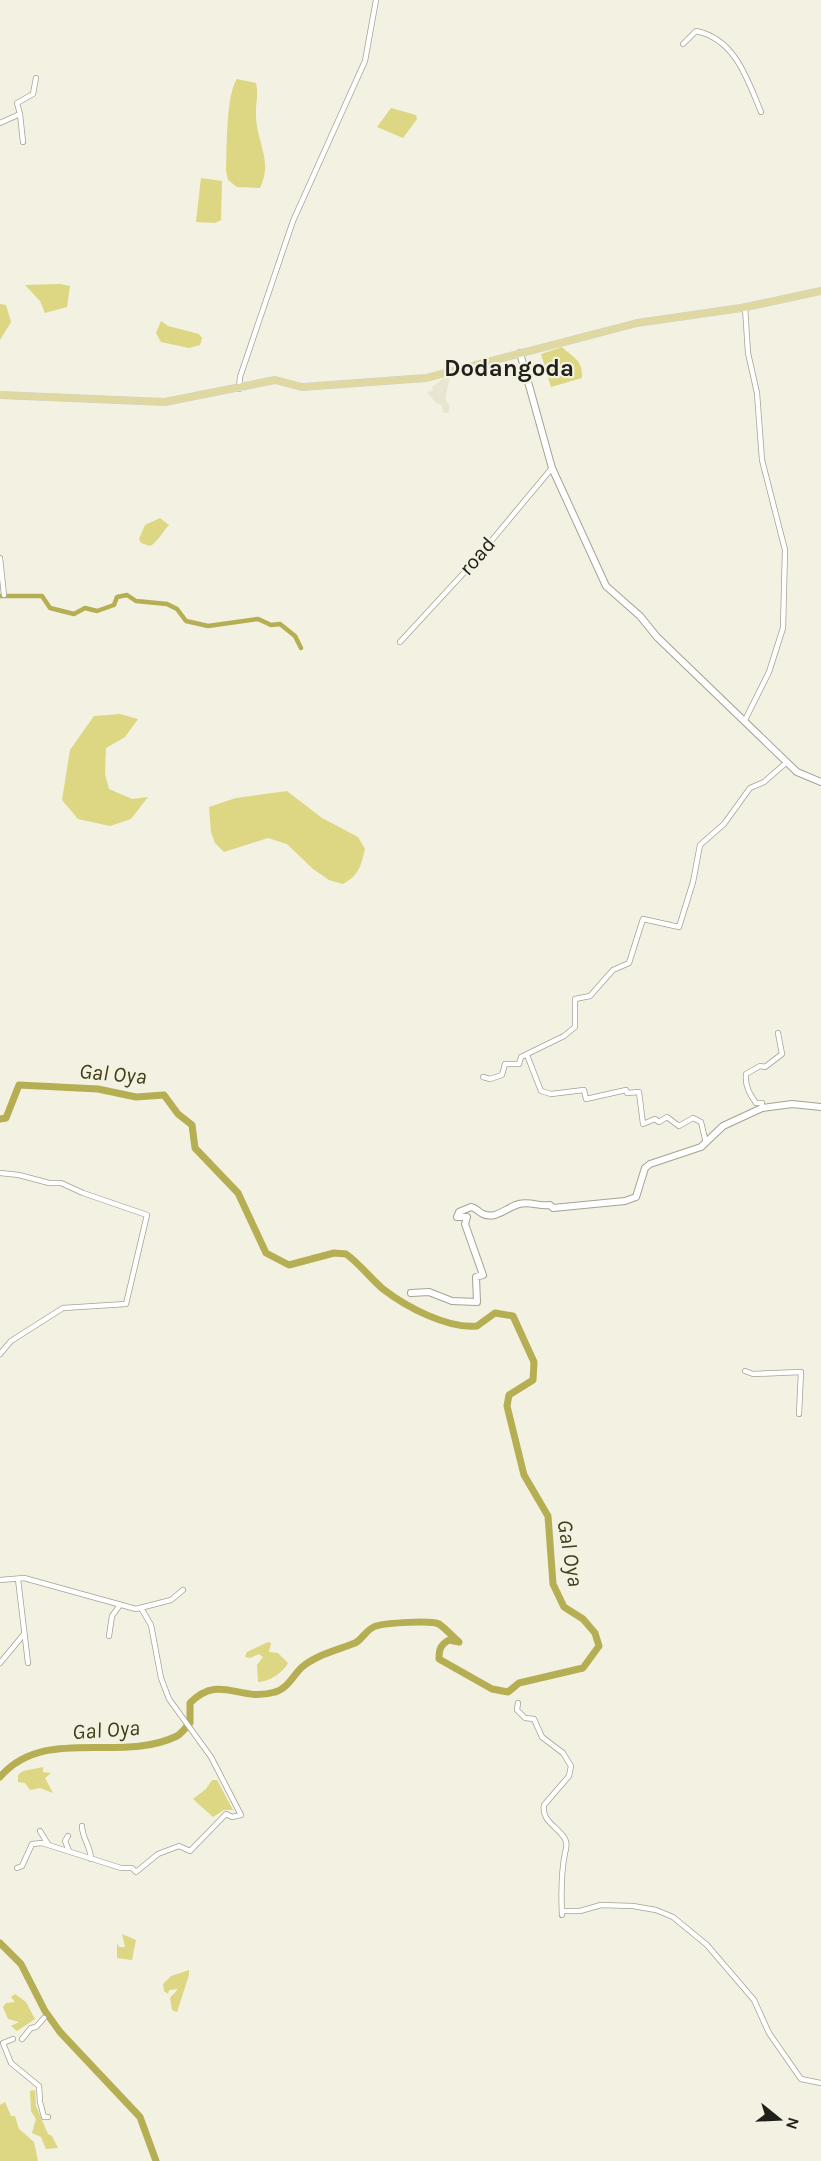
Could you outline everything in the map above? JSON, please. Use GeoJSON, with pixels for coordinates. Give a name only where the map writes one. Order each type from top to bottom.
{"type":"FeatureCollection","features":[{"type":"Feature","properties":{"kind":"main road"},"geometry":{"type":"LineString","coordinates":[[0,395],[165,402],[275,380],[302,387],[426,378],[637,323],[745,307],[821,291]]}},
{"type":"Feature","properties":{"kind":"main road"},"geometry":{"type":"LineString","coordinates":[[520,353],[552,468],[609,590],[640,616],[657,637],[796,772],[821,782]]}},
{"type":"Feature","properties":{"kind":"main road"},"geometry":{"type":"LineString","coordinates":[[411,1293],[429,1292],[452,1301],[477,1302],[476,1277],[483,1275],[465,1224],[467,1217],[457,1217],[459,1212],[471,1207],[483,1214],[496,1215],[519,1204],[530,1203],[543,1207],[550,1205],[554,1208],[625,1202],[636,1197],[645,1168],[650,1164],[706,1143],[723,1126],[762,1108],[792,1104],[821,1107]]}},
{"type":"Feature","properties":{"kind":"street"},"geometry":{"type":"LineString","coordinates":[[239,389],[240,377],[293,220],[365,62],[376,0]]}},
{"type":"Feature","properties":{"kind":"street"},"geometry":{"type":"LineString","coordinates":[[683,46],[696,31],[710,34],[726,47],[738,60],[761,111]]}},
{"type":"Feature","properties":{"kind":"street"},"geometry":{"type":"LineString","coordinates":[[23,142],[17,103],[33,94],[36,78]]}},
{"type":"Feature","properties":{"kind":"street"},"geometry":{"type":"LineString","coordinates":[[0,123],[20,114]]}},
{"type":"Feature","properties":{"kind":"street"},"geometry":{"type":"LineString","coordinates":[[745,307],[748,353],[757,393],[762,460],[785,550],[782,632],[769,672],[745,720]]}},
{"type":"Feature","properties":{"kind":"street","name":"road"},"geometry":{"type":"LineString","coordinates":[[400,642],[472,564],[552,468]]}},
{"type":"Feature","properties":{"kind":"street"},"geometry":{"type":"LineString","coordinates":[[0,558],[4,595]]}},
{"type":"Feature","properties":{"kind":"street"},"geometry":{"type":"LineString","coordinates":[[483,1077],[490,1079],[502,1075],[505,1064],[519,1064],[521,1057],[575,1027],[575,999],[590,996],[613,970],[629,963],[643,919],[679,927],[704,840],[724,824],[750,788],[764,782],[787,762]]}},
{"type":"Feature","properties":{"kind":"street"},"geometry":{"type":"LineString","coordinates":[[762,1108],[762,1103],[756,1103],[749,1094],[745,1084],[746,1074],[760,1066],[765,1067],[782,1054],[778,1033]]}},
{"type":"Feature","properties":{"kind":"street"},"geometry":{"type":"LineString","coordinates":[[527,1055],[541,1092],[551,1094],[584,1090],[586,1099],[626,1090],[627,1093],[639,1092],[643,1124],[655,1119],[659,1122],[667,1117],[680,1126],[693,1118],[702,1122],[706,1143]]}},
{"type":"Feature","properties":{"kind":"street"},"geometry":{"type":"LineString","coordinates":[[0,1173],[19,1175],[49,1183],[61,1183],[83,1194],[147,1215],[126,1304],[63,1308],[11,1341],[0,1354]]}},
{"type":"Feature","properties":{"kind":"street"},"geometry":{"type":"LineString","coordinates":[[745,1371],[753,1374],[801,1372],[799,1414]]}},
{"type":"Feature","properties":{"kind":"street"},"geometry":{"type":"LineString","coordinates":[[18,1579],[28,1664]]}},
{"type":"Feature","properties":{"kind":"street"},"geometry":{"type":"LineString","coordinates":[[0,1580],[18,1579],[52,1585],[120,1605],[141,1608],[177,1597],[183,1590]]}},
{"type":"Feature","properties":{"kind":"street"},"geometry":{"type":"LineString","coordinates":[[109,1636],[112,1616],[120,1605]]}},
{"type":"Feature","properties":{"kind":"street"},"geometry":{"type":"LineString","coordinates":[[17,1868],[22,1866],[32,1844],[48,1844],[121,1868],[132,1868],[136,1872],[158,1854],[179,1846],[190,1851],[226,1814],[232,1817],[240,1815],[211,1757],[181,1714],[161,1678],[151,1625],[141,1608]]}},
{"type":"Feature","properties":{"kind":"street"},"geometry":{"type":"LineString","coordinates":[[0,1663],[24,1634]]}},
{"type":"Feature","properties":{"kind":"street"},"geometry":{"type":"LineString","coordinates":[[518,1703],[517,1710],[525,1718],[534,1719],[542,1737],[563,1753],[571,1766],[569,1776],[544,1805],[543,1810],[548,1821],[565,1839],[567,1846],[561,1883],[562,1913],[601,1905],[633,1906],[656,1910],[673,1917],[707,1945],[754,2000],[770,2033],[801,2079],[821,2083]]}},
{"type":"Feature","properties":{"kind":"street"},"geometry":{"type":"LineString","coordinates":[[82,1826],[82,1833],[91,1851],[91,1859]]}},
{"type":"Feature","properties":{"kind":"street"},"geometry":{"type":"LineString","coordinates":[[40,1830],[48,1844]]}},
{"type":"Feature","properties":{"kind":"street"},"geometry":{"type":"LineString","coordinates":[[68,1836],[65,1841],[69,1851]]}},
{"type":"Feature","properties":{"kind":"street"},"geometry":{"type":"LineString","coordinates":[[22,2039],[44,2018]]}},
{"type":"Feature","properties":{"kind":"street"},"geometry":{"type":"LineString","coordinates":[[13,2038],[2,2042],[11,2063],[39,2086],[40,2106],[45,2117],[48,2117]]}},
{"type":"Feature","properties":{"kind":"shaded area"},"geometry":{"type":"Polygon","coordinates":[[[237,79],[256,83],[257,126],[265,161],[264,178],[260,188],[237,187],[228,180],[226,171],[229,109],[233,86],[237,79]]]}},
{"type":"Feature","properties":{"kind":"shaded area"},"geometry":{"type":"Polygon","coordinates":[[[391,108],[416,115],[417,119],[403,138],[377,127],[391,108]]]}},
{"type":"Feature","properties":{"kind":"shaded area"},"geometry":{"type":"Polygon","coordinates":[[[201,178],[222,181],[221,220],[215,223],[196,222],[201,178]]]}},
{"type":"Feature","properties":{"kind":"shaded area"},"geometry":{"type":"Polygon","coordinates":[[[25,285],[70,286],[67,307],[45,313],[40,301],[25,285]]]}},
{"type":"Feature","properties":{"kind":"shaded area"},"geometry":{"type":"Polygon","coordinates":[[[0,304],[6,305],[11,322],[0,340],[0,304]]]}},
{"type":"Feature","properties":{"kind":"shaded area"},"geometry":{"type":"Polygon","coordinates":[[[161,321],[168,326],[199,334],[202,338],[200,345],[189,348],[161,342],[156,333],[161,321]]]}},
{"type":"Feature","properties":{"kind":"shaded area"},"geometry":{"type":"Polygon","coordinates":[[[562,347],[579,363],[582,378],[551,387],[541,354],[562,347]]]}},
{"type":"Feature","properties":{"kind":"shaded area"},"geometry":{"type":"Polygon","coordinates":[[[450,378],[445,398],[450,407],[448,413],[443,413],[442,405],[436,403],[427,392],[433,391],[432,387],[443,379],[450,378]]]}},
{"type":"Feature","properties":{"kind":"shaded area"},"geometry":{"type":"Polygon","coordinates":[[[160,518],[169,525],[158,540],[150,546],[141,543],[139,539],[145,525],[160,518]]]}},
{"type":"Feature","properties":{"kind":"shaded area"},"geometry":{"type":"Polygon","coordinates":[[[120,714],[138,719],[125,737],[106,748],[105,774],[109,789],[132,799],[148,797],[131,819],[110,826],[78,819],[62,800],[70,750],[94,716],[120,714]]]}},
{"type":"Feature","properties":{"kind":"shaded area"},"geometry":{"type":"Polygon","coordinates":[[[287,791],[322,818],[358,837],[365,849],[359,870],[348,881],[343,884],[329,880],[313,869],[287,844],[268,838],[224,852],[215,843],[211,832],[209,807],[236,798],[287,791]]]}},
{"type":"Feature","properties":{"kind":"shaded area"},"geometry":{"type":"Polygon","coordinates":[[[268,1642],[271,1643],[269,1652],[278,1653],[288,1663],[275,1676],[258,1682],[257,1665],[263,1657],[259,1654],[250,1658],[245,1657],[247,1652],[268,1642]]]}},
{"type":"Feature","properties":{"kind":"shaded area"},"geometry":{"type":"Polygon","coordinates":[[[43,1767],[43,1772],[51,1773],[45,1778],[53,1793],[40,1788],[30,1790],[25,1783],[18,1782],[18,1775],[23,1771],[43,1767]]]}},
{"type":"Feature","properties":{"kind":"shaded area"},"geometry":{"type":"Polygon","coordinates":[[[212,1780],[217,1780],[233,1810],[224,1810],[213,1817],[193,1799],[206,1789],[212,1780]]]}},
{"type":"Feature","properties":{"kind":"shaded area"},"geometry":{"type":"Polygon","coordinates":[[[122,1934],[136,1940],[132,1960],[117,1958],[117,1943],[119,1947],[125,1947],[122,1934]]]}},
{"type":"Feature","properties":{"kind":"shaded area"},"geometry":{"type":"Polygon","coordinates":[[[189,1970],[177,2012],[172,2010],[170,1998],[178,1989],[169,1990],[168,1994],[164,1991],[163,1984],[171,1976],[189,1970]]]}},
{"type":"Feature","properties":{"kind":"shaded area"},"geometry":{"type":"Polygon","coordinates":[[[15,1994],[26,2002],[35,2019],[17,2031],[11,2026],[19,2022],[8,2019],[3,2007],[6,2003],[15,2002],[11,1997],[15,1994]]]}},
{"type":"Feature","properties":{"kind":"shaded area"},"geometry":{"type":"Polygon","coordinates":[[[35,2090],[36,2106],[48,2134],[52,2136],[58,2148],[46,2149],[41,2137],[32,2133],[36,2119],[31,2111],[30,2091],[35,2090]]]}},
{"type":"Feature","properties":{"kind":"shaded area"},"geometry":{"type":"Polygon","coordinates":[[[5,2102],[11,2116],[15,2116],[19,2129],[34,2142],[38,2161],[0,2161],[0,2105],[5,2102]]]}},
{"type":"Feature","properties":{"kind":"waterway"},"geometry":{"type":"LineString","coordinates":[[0,596],[42,596],[50,608],[74,614],[85,608],[97,611],[114,605],[117,597],[127,595],[136,601],[167,604],[177,609],[186,621],[208,626],[258,619],[271,625],[280,624],[295,636],[301,648]]}},
{"type":"Feature","properties":{"kind":"waterway","name":"Gal Oya"},"geometry":{"type":"LineString","coordinates":[[0,1119],[6,1118],[19,1085],[98,1089],[136,1097],[164,1095],[178,1114],[192,1125],[195,1148],[238,1193],[266,1253],[289,1265],[334,1253],[346,1254],[392,1296],[428,1315],[453,1324],[477,1326],[495,1313],[513,1316],[534,1362],[533,1380],[509,1395],[507,1406],[524,1475],[548,1516],[553,1584],[564,1607],[583,1619],[595,1633],[599,1646],[583,1668],[519,1683],[508,1692],[492,1689],[439,1659],[440,1650],[444,1644],[449,1640],[459,1642],[439,1624],[408,1622],[376,1626],[355,1643],[307,1663],[286,1685],[275,1692],[251,1694],[221,1689],[201,1694],[190,1703],[190,1723],[177,1736],[155,1744],[132,1747],[61,1749],[39,1753],[18,1761],[0,1777]]}},
{"type":"Feature","properties":{"kind":"waterway","name":"Gal Oya"},"geometry":{"type":"LineString","coordinates":[[0,1943],[21,1964],[45,2011],[60,2032],[140,2117],[156,2161]]}},
{"type":"Feature","properties":{"kind":"district","name":"Dodangoda"},"geometry":{"type":"Point","coordinates":[509,368]}}]}
